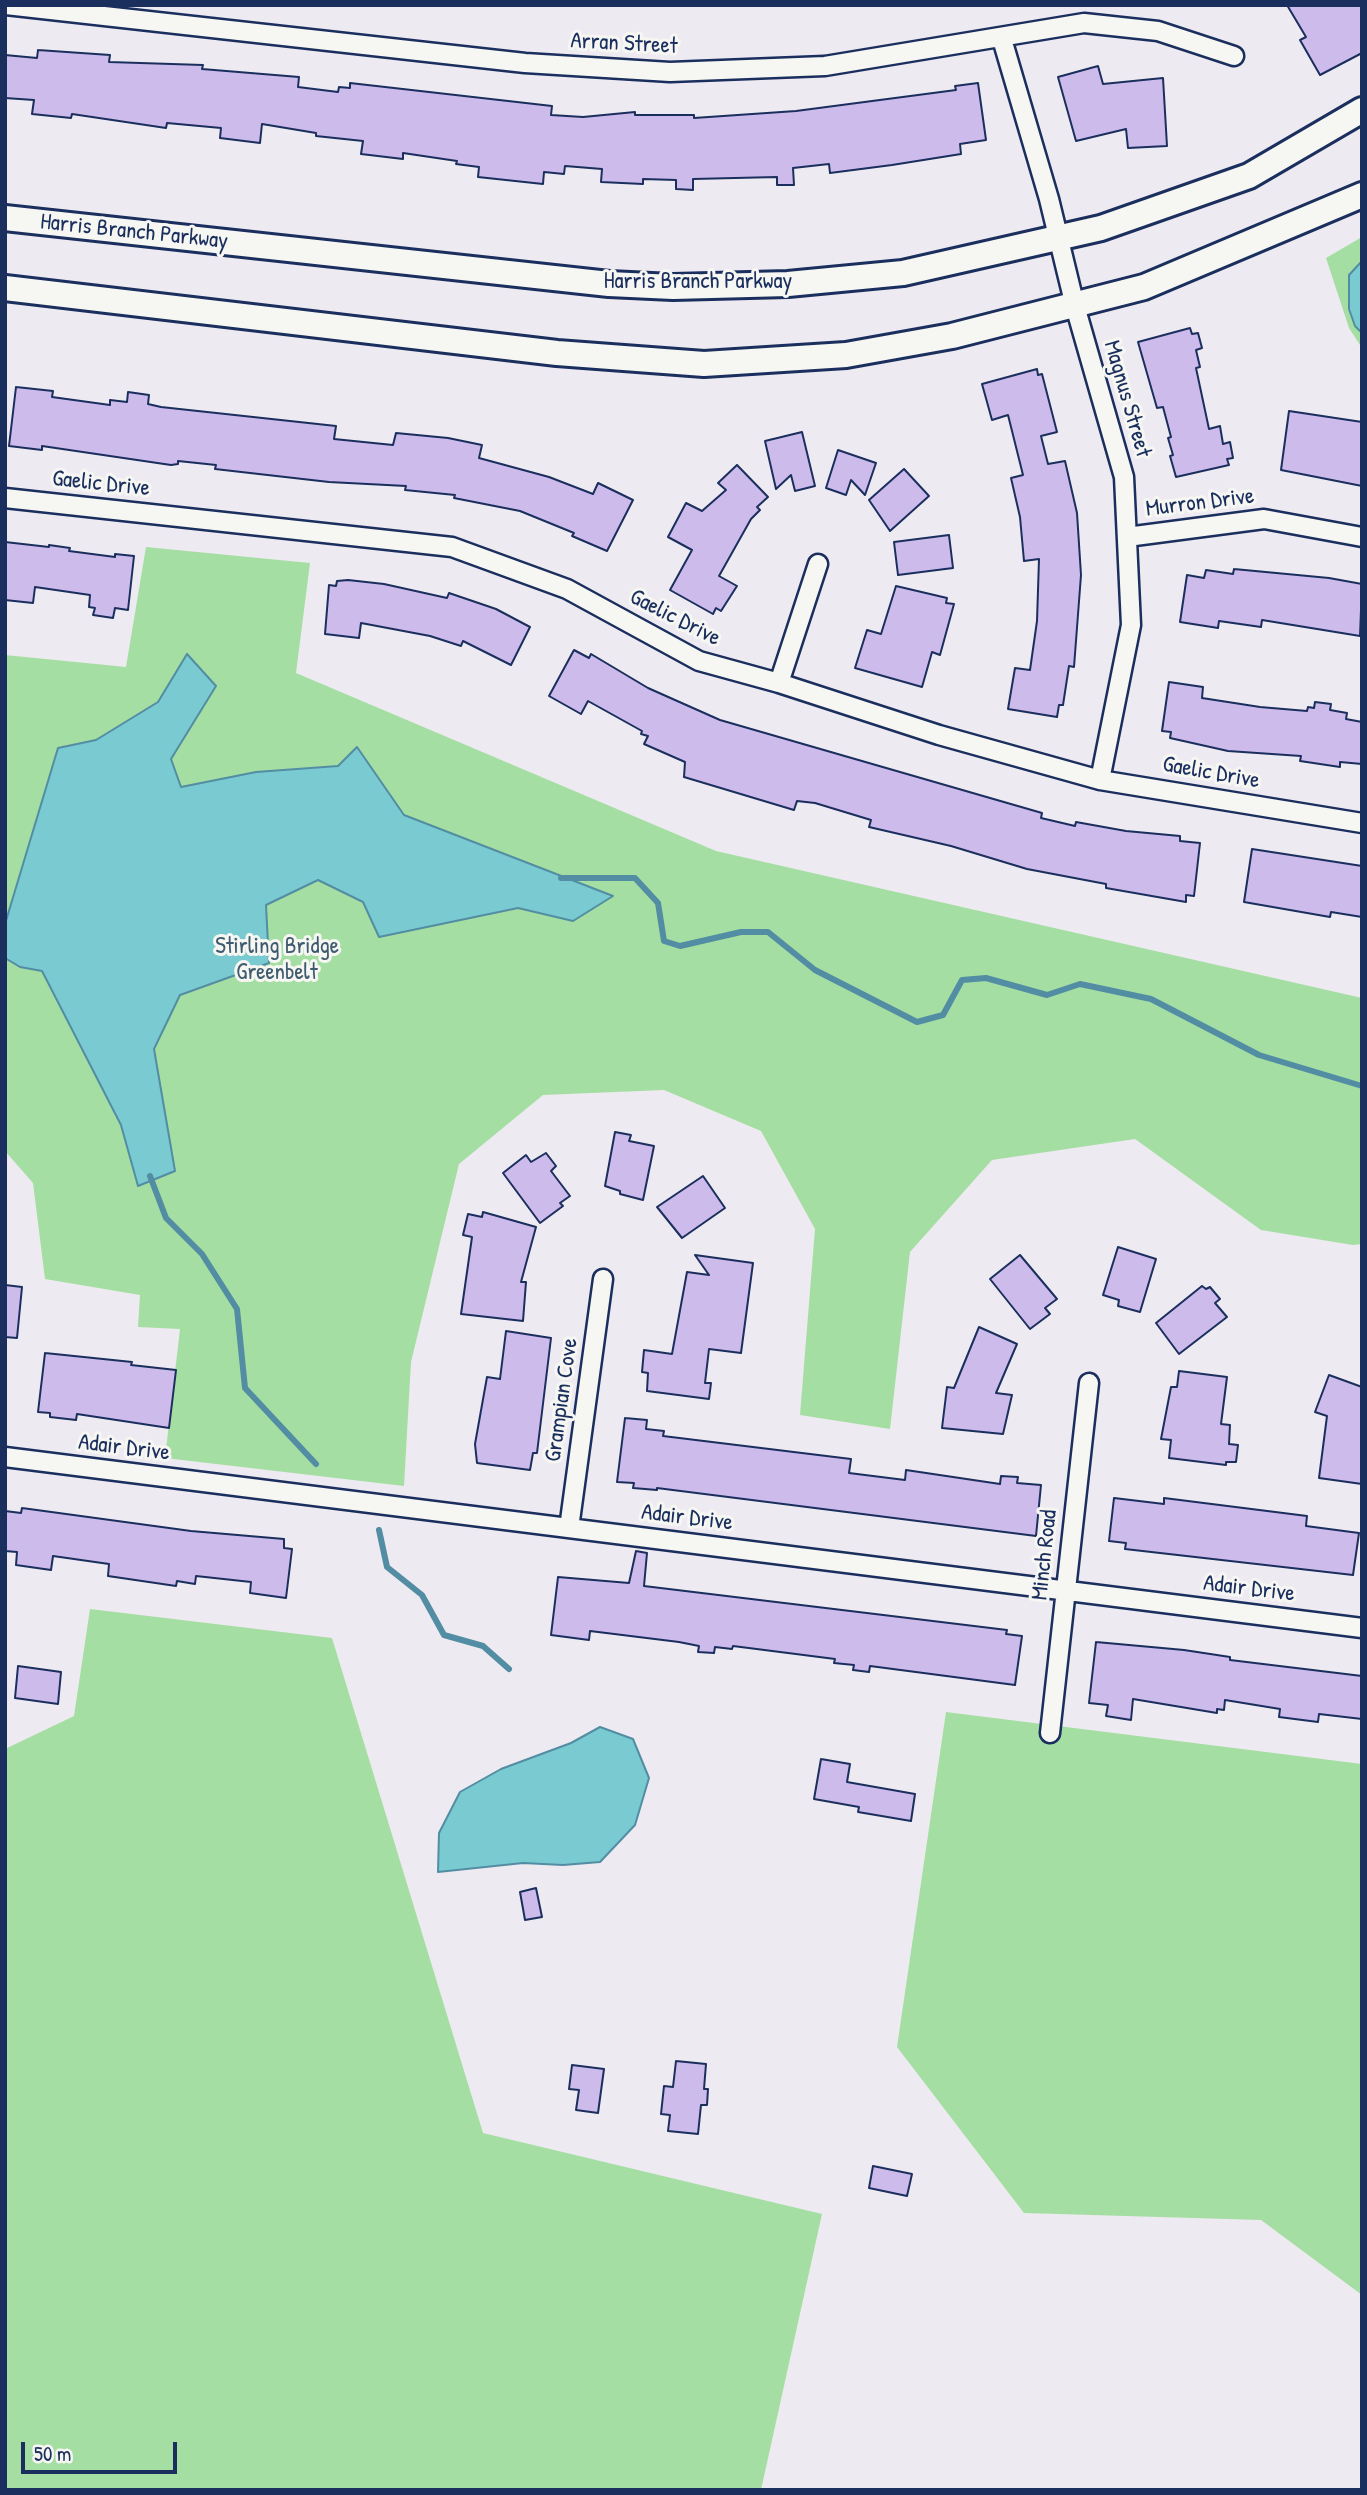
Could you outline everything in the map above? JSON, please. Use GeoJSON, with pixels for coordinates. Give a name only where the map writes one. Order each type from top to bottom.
{"type":"FeatureCollection","features":[{"type":"Feature","properties":{"kind":"main road","name":"Harris Branch Parkway"},"geometry":{"type":"LineString","coordinates":[[5,218],[609,284],[673,287],[788,284],[904,273],[1101,228],[1249,176],[1362,110]]}},
{"type":"Feature","properties":{"kind":"main road"},"geometry":{"type":"LineString","coordinates":[[5,288],[557,353],[704,364],[846,355],[953,336],[1144,287],[1362,195]]}},
{"type":"Feature","properties":{"kind":"street","name":"Arran Street"},"geometry":{"type":"LineString","coordinates":[[6,5],[525,63],[670,72],[825,66],[1002,39],[1084,23],[1158,31],[1234,56]]}},
{"type":"Feature","properties":{"kind":"street","name":"Magnus Street"},"geometry":{"type":"LineString","coordinates":[[1002,39],[1124,477],[1131,625],[1100,780]]}},
{"type":"Feature","properties":{"kind":"street","name":"Gaelic Drive"},"geometry":{"type":"LineString","coordinates":[[5,498],[452,547],[567,589],[699,661],[779,683],[939,735],[1100,780],[1362,823]]}},
{"type":"Feature","properties":{"kind":"street","name":"Murron Drive"},"geometry":{"type":"LineString","coordinates":[[1127,537],[1264,519],[1362,537]]}},
{"type":"Feature","properties":{"kind":"street"},"geometry":{"type":"LineString","coordinates":[[779,683],[818,564]]}},
{"type":"Feature","properties":{"kind":"street","name":"Grampian Cove"},"geometry":{"type":"LineString","coordinates":[[569,1528],[603,1279]]}},
{"type":"Feature","properties":{"kind":"street","name":"Minch Road"},"geometry":{"type":"LineString","coordinates":[[1050,1732],[1089,1383]]}},
{"type":"Feature","properties":{"kind":"street","name":"Adair Drive"},"geometry":{"type":"LineString","coordinates":[[5,1457],[1362,1628]]}},
{"type":"Feature","properties":{"kind":"green space"},"geometry":{"type":"Polygon","coordinates":[[[1362,237],[1362,348],[1349,328],[1326,258],[1362,237]]]}},
{"type":"Feature","properties":{"kind":"green space","name":"Stirling Bridge Greenbelt"},"geometry":{"type":"Polygon","coordinates":[[[146,547],[310,563],[296,673],[716,851],[1362,998],[1362,1244],[1353,1245],[1261,1230],[1135,1139],[992,1160],[910,1252],[890,1429],[800,1415],[815,1229],[761,1131],[664,1090],[543,1095],[459,1164],[411,1362],[404,1486],[165,1458],[180,1329],[138,1327],[140,1295],[45,1279],[33,1183],[5,1151],[5,655],[126,667],[146,547]]]}},
{"type":"Feature","properties":{"kind":"green space"},"geometry":{"type":"Polygon","coordinates":[[[90,1609],[332,1638],[483,2133],[822,2214],[761,2490],[5,2490],[5,1749],[74,1716],[90,1609]]]}},
{"type":"Feature","properties":{"kind":"green space"},"geometry":{"type":"Polygon","coordinates":[[[946,1712],[1362,1764],[1362,2295],[1261,2220],[1024,2213],[897,2047],[946,1712]]]}},
{"type":"Feature","properties":{"kind":"water"},"geometry":{"type":"Polygon","coordinates":[[[1362,261],[1362,333],[1355,326],[1349,309],[1349,275],[1362,261]]]}},
{"type":"Feature","properties":{"kind":"water"},"geometry":{"type":"Polygon","coordinates":[[[187,654],[216,686],[171,759],[181,787],[256,772],[338,766],[357,747],[404,815],[613,896],[573,921],[518,908],[379,937],[363,902],[318,880],[266,905],[269,963],[180,995],[154,1049],[175,1171],[138,1186],[121,1125],[42,971],[20,967],[5,958],[5,924],[58,748],[96,740],[158,702],[187,654]]]}},
{"type":"Feature","properties":{"kind":"water"},"geometry":{"type":"Polygon","coordinates":[[[600,1727],[633,1739],[649,1778],[635,1825],[600,1862],[563,1865],[523,1863],[438,1872],[439,1833],[460,1792],[501,1769],[571,1743],[600,1727]]]}},
{"type":"Feature","properties":{"kind":"building"},"geometry":{"type":"Polygon","coordinates":[[[1287,5],[1362,5],[1362,53],[1320,75],[1300,40],[1306,37],[1287,5]]]}},
{"type":"Feature","properties":{"kind":"building"},"geometry":{"type":"Polygon","coordinates":[[[38,50],[110,55],[109,62],[203,65],[202,69],[299,77],[298,87],[338,92],[339,87],[350,88],[350,83],[552,106],[551,115],[583,117],[635,112],[635,115],[694,115],[694,118],[796,111],[956,90],[955,86],[978,83],[986,140],[960,144],[961,154],[892,165],[830,173],[829,164],[793,168],[794,185],[777,185],[777,177],[693,179],[693,190],[676,189],[676,180],[643,179],[643,184],[601,182],[602,169],[565,166],[564,174],[544,172],[543,184],[478,177],[479,167],[456,164],[457,161],[403,153],[403,159],[361,154],[363,141],[316,136],[316,133],[262,124],[260,143],[220,138],[221,128],[167,123],[166,128],[72,114],[71,118],[32,114],[34,100],[5,98],[5,55],[37,58],[38,50]]]}},
{"type":"Feature","properties":{"kind":"building"},"geometry":{"type":"Polygon","coordinates":[[[1098,66],[1103,84],[1163,78],[1167,146],[1128,148],[1126,129],[1076,141],[1058,77],[1098,66]]]}},
{"type":"Feature","properties":{"kind":"building"},"geometry":{"type":"Polygon","coordinates":[[[1190,328],[1192,334],[1198,333],[1202,348],[1196,350],[1200,367],[1196,368],[1209,429],[1220,426],[1223,444],[1230,442],[1233,458],[1227,459],[1229,465],[1176,477],[1170,456],[1173,455],[1168,438],[1171,437],[1163,407],[1157,408],[1138,342],[1190,328]]]}},
{"type":"Feature","properties":{"kind":"building"},"geometry":{"type":"Polygon","coordinates":[[[1037,369],[1038,375],[1042,374],[1057,432],[1041,436],[1048,464],[1065,461],[1077,513],[1081,575],[1074,667],[1069,666],[1063,705],[1059,705],[1057,717],[1008,709],[1015,668],[1030,670],[1037,621],[1039,559],[1024,561],[1020,517],[1011,478],[1023,475],[1008,415],[992,420],[982,384],[1037,369]]]}},
{"type":"Feature","properties":{"kind":"building"},"geometry":{"type":"Polygon","coordinates":[[[16,387],[53,391],[52,397],[110,405],[110,400],[127,402],[128,392],[149,395],[148,404],[161,407],[336,426],[334,439],[393,445],[396,433],[448,438],[482,445],[479,458],[549,477],[593,494],[598,483],[633,500],[607,551],[572,536],[574,533],[520,511],[454,498],[455,495],[405,490],[406,486],[329,482],[215,469],[216,465],[178,461],[178,464],[171,465],[42,446],[42,450],[9,446],[16,387]]]}},
{"type":"Feature","properties":{"kind":"building"},"geometry":{"type":"Polygon","coordinates":[[[1289,411],[1362,422],[1362,486],[1281,470],[1289,411]]]}},
{"type":"Feature","properties":{"kind":"building"},"geometry":{"type":"Polygon","coordinates":[[[802,432],[815,486],[795,491],[791,475],[776,489],[765,441],[802,432]]]}},
{"type":"Feature","properties":{"kind":"building"},"geometry":{"type":"Polygon","coordinates":[[[838,450],[876,463],[865,495],[851,480],[846,495],[826,488],[838,450]]]}},
{"type":"Feature","properties":{"kind":"building"},"geometry":{"type":"Polygon","coordinates":[[[737,465],[768,497],[757,507],[760,510],[751,519],[719,576],[737,586],[721,611],[716,608],[713,614],[670,590],[692,550],[668,537],[686,503],[702,511],[726,490],[718,483],[737,465]]]}},
{"type":"Feature","properties":{"kind":"building"},"geometry":{"type":"Polygon","coordinates":[[[904,469],[929,496],[890,531],[869,500],[904,469]]]}},
{"type":"Feature","properties":{"kind":"building"},"geometry":{"type":"Polygon","coordinates":[[[949,535],[953,568],[898,575],[894,542],[949,535]]]}},
{"type":"Feature","properties":{"kind":"building"},"geometry":{"type":"Polygon","coordinates":[[[5,542],[49,545],[70,548],[69,551],[115,557],[115,554],[134,556],[128,610],[115,608],[113,618],[93,615],[95,608],[89,607],[90,595],[35,587],[33,603],[5,600],[5,542]]]}},
{"type":"Feature","properties":{"kind":"building"},"geometry":{"type":"Polygon","coordinates":[[[1234,569],[1329,578],[1362,584],[1360,636],[1262,620],[1261,627],[1219,621],[1218,628],[1180,622],[1187,575],[1204,578],[1206,570],[1233,574],[1234,569]]]}},
{"type":"Feature","properties":{"kind":"building"},"geometry":{"type":"Polygon","coordinates":[[[337,581],[384,584],[447,598],[449,593],[496,609],[530,627],[511,665],[463,641],[461,646],[430,636],[361,623],[359,638],[325,634],[329,585],[336,586],[337,581]]]}},
{"type":"Feature","properties":{"kind":"building"},"geometry":{"type":"Polygon","coordinates":[[[896,586],[947,598],[946,603],[954,604],[940,655],[932,652],[922,687],[855,668],[867,630],[881,634],[896,586]]]}},
{"type":"Feature","properties":{"kind":"building"},"geometry":{"type":"Polygon","coordinates":[[[574,650],[589,658],[591,654],[648,688],[720,720],[1042,813],[1041,818],[1075,826],[1076,822],[1126,831],[1180,836],[1180,841],[1200,843],[1194,896],[1186,895],[1186,902],[1106,888],[1106,884],[1027,869],[951,846],[869,827],[871,820],[815,803],[797,801],[794,810],[684,777],[685,762],[644,744],[648,736],[641,734],[642,731],[588,701],[581,714],[549,696],[574,650]]]}},
{"type":"Feature","properties":{"kind":"building"},"geometry":{"type":"Polygon","coordinates":[[[1169,682],[1203,687],[1202,698],[1260,707],[1307,711],[1308,707],[1314,708],[1315,702],[1331,704],[1330,710],[1347,713],[1346,719],[1362,722],[1362,764],[1340,762],[1340,767],[1300,761],[1301,756],[1228,751],[1170,738],[1171,732],[1162,731],[1169,682]]]}},
{"type":"Feature","properties":{"kind":"building"},"geometry":{"type":"Polygon","coordinates":[[[1252,849],[1362,866],[1362,917],[1331,912],[1330,917],[1244,902],[1252,849]]]}},
{"type":"Feature","properties":{"kind":"building"},"geometry":{"type":"Polygon","coordinates":[[[615,1132],[631,1135],[629,1141],[654,1146],[643,1200],[620,1194],[620,1191],[605,1186],[615,1132]]]}},
{"type":"Feature","properties":{"kind":"building"},"geometry":{"type":"Polygon","coordinates":[[[546,1153],[556,1166],[551,1171],[570,1196],[560,1203],[563,1206],[540,1223],[503,1173],[526,1155],[531,1162],[546,1153]]]}},
{"type":"Feature","properties":{"kind":"building"},"geometry":{"type":"Polygon","coordinates":[[[703,1176],[725,1208],[682,1238],[657,1207],[703,1176]]]}},
{"type":"Feature","properties":{"kind":"building"},"geometry":{"type":"Polygon","coordinates":[[[483,1212],[536,1227],[521,1282],[526,1282],[523,1321],[461,1314],[472,1237],[463,1235],[468,1214],[482,1217],[483,1212]]]}},
{"type":"Feature","properties":{"kind":"building"},"geometry":{"type":"Polygon","coordinates":[[[1118,1247],[1156,1259],[1140,1312],[1118,1306],[1119,1300],[1103,1295],[1118,1247]]]}},
{"type":"Feature","properties":{"kind":"building"},"geometry":{"type":"Polygon","coordinates":[[[695,1255],[753,1263],[741,1353],[709,1349],[705,1383],[711,1383],[709,1399],[647,1391],[648,1373],[642,1372],[644,1350],[672,1354],[687,1272],[709,1275],[695,1255]]]}},
{"type":"Feature","properties":{"kind":"building"},"geometry":{"type":"Polygon","coordinates":[[[1020,1255],[1057,1299],[1045,1308],[1050,1314],[1030,1329],[990,1279],[1020,1255]]]}},
{"type":"Feature","properties":{"kind":"building"},"geometry":{"type":"Polygon","coordinates":[[[5,1285],[22,1287],[17,1338],[5,1337],[5,1285]]]}},
{"type":"Feature","properties":{"kind":"building"},"geometry":{"type":"Polygon","coordinates":[[[1202,1286],[1206,1289],[1210,1287],[1220,1299],[1215,1303],[1227,1317],[1179,1354],[1156,1323],[1202,1286]]]}},
{"type":"Feature","properties":{"kind":"building"},"geometry":{"type":"Polygon","coordinates":[[[979,1327],[1017,1344],[996,1393],[1012,1395],[1003,1434],[942,1428],[947,1387],[954,1388],[979,1327]]]}},
{"type":"Feature","properties":{"kind":"building"},"geometry":{"type":"Polygon","coordinates":[[[506,1331],[551,1338],[537,1453],[533,1453],[530,1470],[477,1463],[475,1444],[487,1377],[500,1379],[506,1331]]]}},
{"type":"Feature","properties":{"kind":"building"},"geometry":{"type":"Polygon","coordinates":[[[45,1353],[132,1362],[131,1365],[176,1370],[169,1428],[77,1414],[76,1420],[50,1417],[50,1413],[38,1412],[45,1353]]]}},
{"type":"Feature","properties":{"kind":"building"},"geometry":{"type":"Polygon","coordinates":[[[1179,1371],[1227,1377],[1221,1424],[1230,1425],[1229,1444],[1238,1445],[1236,1462],[1226,1462],[1226,1465],[1169,1458],[1171,1440],[1161,1439],[1171,1387],[1177,1387],[1179,1371]]]}},
{"type":"Feature","properties":{"kind":"building"},"geometry":{"type":"Polygon","coordinates":[[[1329,1375],[1362,1387],[1362,1484],[1319,1478],[1327,1416],[1315,1412],[1329,1375]]]}},
{"type":"Feature","properties":{"kind":"building"},"geometry":{"type":"Polygon","coordinates":[[[625,1418],[647,1420],[646,1429],[664,1431],[663,1436],[851,1459],[849,1473],[905,1480],[906,1470],[1000,1484],[1001,1476],[1018,1477],[1017,1483],[1041,1485],[1036,1536],[657,1488],[633,1488],[634,1483],[617,1482],[625,1418]]]}},
{"type":"Feature","properties":{"kind":"building"},"geometry":{"type":"Polygon","coordinates":[[[1114,1498],[1164,1504],[1164,1498],[1307,1516],[1306,1526],[1359,1533],[1353,1575],[1125,1549],[1126,1543],[1109,1541],[1114,1498]]]}},
{"type":"Feature","properties":{"kind":"building"},"geometry":{"type":"Polygon","coordinates":[[[22,1508],[191,1531],[284,1539],[284,1548],[292,1549],[286,1598],[250,1593],[251,1582],[196,1576],[195,1584],[177,1581],[176,1586],[108,1576],[109,1564],[53,1556],[51,1570],[16,1565],[17,1552],[5,1551],[5,1511],[21,1513],[22,1508]]]}},
{"type":"Feature","properties":{"kind":"building"},"geometry":{"type":"Polygon","coordinates":[[[636,1551],[647,1553],[644,1586],[1007,1630],[1006,1634],[1022,1636],[1015,1685],[870,1666],[869,1672],[853,1670],[854,1665],[834,1663],[835,1659],[733,1646],[732,1649],[715,1647],[714,1653],[698,1652],[699,1646],[679,1642],[590,1631],[589,1640],[551,1635],[558,1577],[629,1583],[636,1551]]]}},
{"type":"Feature","properties":{"kind":"building"},"geometry":{"type":"Polygon","coordinates":[[[1096,1642],[1184,1650],[1230,1657],[1230,1660],[1362,1676],[1362,1719],[1319,1714],[1318,1722],[1279,1717],[1280,1709],[1225,1700],[1224,1710],[1217,1709],[1217,1713],[1133,1699],[1131,1720],[1106,1716],[1108,1705],[1089,1703],[1096,1642]]]}},
{"type":"Feature","properties":{"kind":"building"},"geometry":{"type":"Polygon","coordinates":[[[18,1666],[61,1672],[58,1704],[15,1698],[18,1666]]]}},
{"type":"Feature","properties":{"kind":"building"},"geometry":{"type":"Polygon","coordinates":[[[821,1759],[850,1764],[847,1782],[915,1794],[911,1821],[858,1812],[859,1807],[814,1799],[821,1759]]]}},
{"type":"Feature","properties":{"kind":"building"},"geometry":{"type":"Polygon","coordinates":[[[536,1888],[542,1917],[525,1920],[520,1892],[536,1888]]]}},
{"type":"Feature","properties":{"kind":"building"},"geometry":{"type":"Polygon","coordinates":[[[676,2061],[706,2064],[704,2089],[708,2089],[707,2105],[701,2105],[698,2134],[668,2131],[670,2115],[661,2114],[664,2086],[673,2087],[676,2061]]]}},
{"type":"Feature","properties":{"kind":"building"},"geometry":{"type":"Polygon","coordinates":[[[572,2065],[604,2069],[598,2113],[576,2110],[579,2090],[569,2089],[572,2065]]]}},
{"type":"Feature","properties":{"kind":"building"},"geometry":{"type":"Polygon","coordinates":[[[873,2166],[912,2174],[907,2196],[869,2188],[873,2166]]]}},
{"type":"Feature","properties":{"kind":"waterway"},"geometry":{"type":"LineString","coordinates":[[561,878],[635,878],[658,903],[664,941],[680,946],[741,932],[768,932],[815,970],[917,1022],[943,1015],[962,980],[986,978],[1047,995],[1080,984],[1151,999],[1259,1055],[1362,1086]]}},
{"type":"Feature","properties":{"kind":"waterway"},"geometry":{"type":"LineString","coordinates":[[150,1176],[166,1218],[202,1254],[237,1309],[245,1388],[316,1464]]}},
{"type":"Feature","properties":{"kind":"waterway"},"geometry":{"type":"LineString","coordinates":[[379,1530],[387,1567],[422,1595],[444,1635],[483,1646],[509,1669]]}}]}
